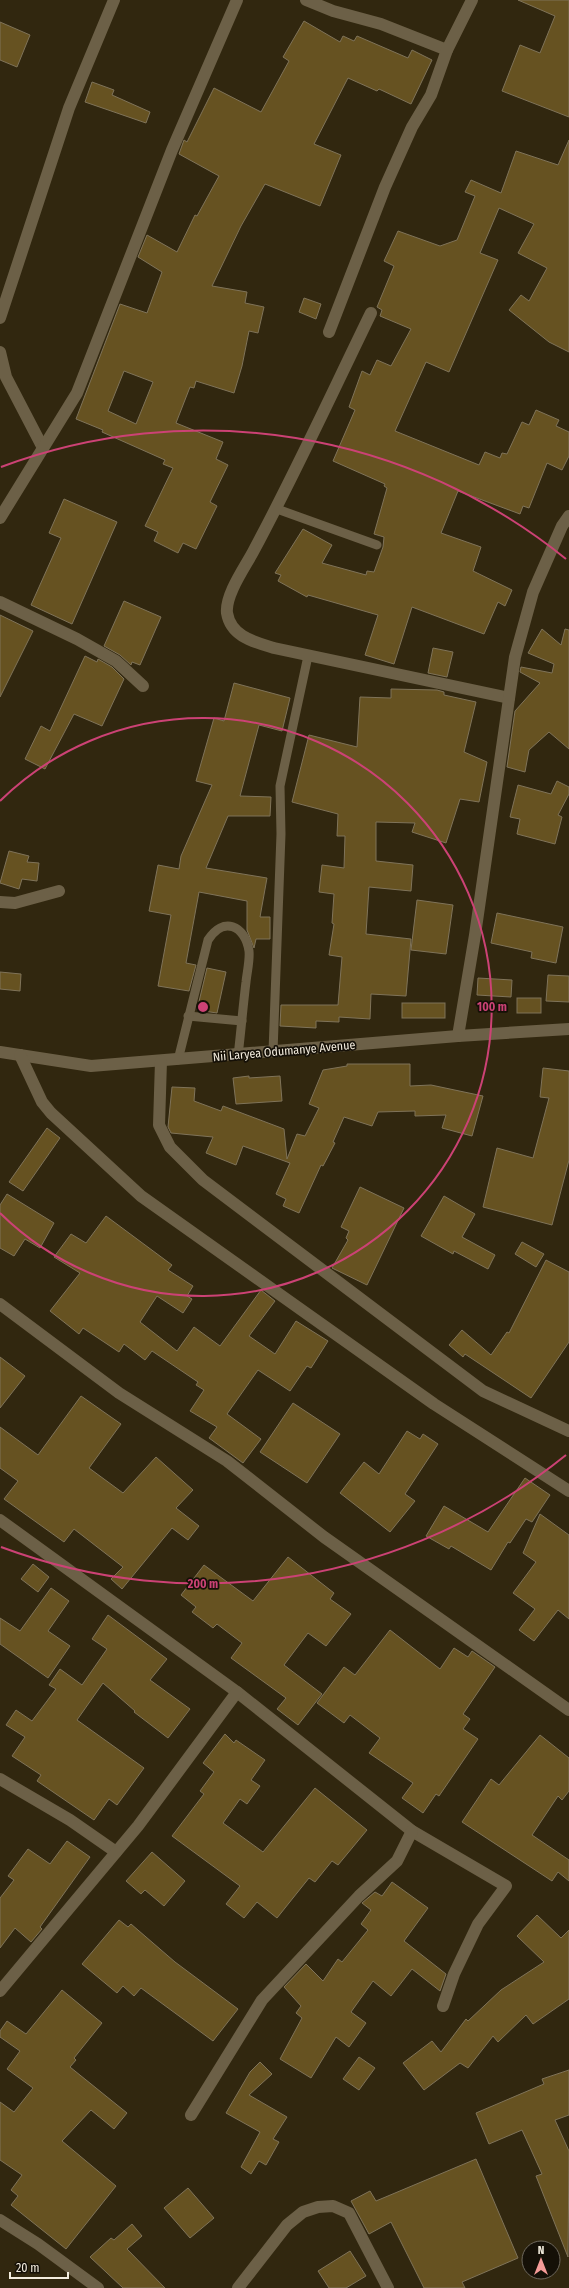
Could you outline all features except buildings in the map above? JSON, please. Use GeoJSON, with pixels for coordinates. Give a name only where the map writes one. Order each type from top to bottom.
{"type":"FeatureCollection","features":[{"type":"Feature","properties":{"kind":"street"},"geometry":{"type":"LineString","coordinates":[[0,318],[69,108],[114,0]]}},
{"type":"Feature","properties":{"kind":"street"},"geometry":{"type":"LineString","coordinates":[[0,518],[77,393],[172,150],[237,0]]}},
{"type":"Feature","properties":{"kind":"street"},"geometry":{"type":"LineString","coordinates":[[306,0],[333,11],[381,24],[448,50]]}},
{"type":"Feature","properties":{"kind":"street"},"geometry":{"type":"LineString","coordinates":[[329,332],[385,187],[412,127],[430,95],[448,50],[472,0]]}},
{"type":"Feature","properties":{"kind":"street"},"geometry":{"type":"LineString","coordinates":[[371,313],[277,509],[231,595],[228,603],[229,620],[232,628],[239,634],[253,641],[308,656],[509,698]]}},
{"type":"Feature","properties":{"kind":"street"},"geometry":{"type":"LineString","coordinates":[[0,352],[6,377],[43,448]]}},
{"type":"Feature","properties":{"kind":"street"},"geometry":{"type":"LineString","coordinates":[[458,1036],[475,935],[515,658],[534,592],[562,526],[569,516]]}},
{"type":"Feature","properties":{"kind":"street"},"geometry":{"type":"LineString","coordinates":[[0,602],[77,639],[116,661],[143,686]]}},
{"type":"Feature","properties":{"kind":"street"},"geometry":{"type":"LineString","coordinates":[[0,902],[16,903],[59,891]]}},
{"type":"Feature","properties":{"kind":"street","name":"Nii Laryea Odumanye Avenue"},"geometry":{"type":"LineString","coordinates":[[0,1052],[91,1066],[238,1056],[458,1036],[569,1029]]}},
{"type":"Feature","properties":{"kind":"street"},"geometry":{"type":"LineString","coordinates":[[20,1055],[42,1102],[51,1113],[141,1196],[434,1404],[569,1491]]}},
{"type":"Feature","properties":{"kind":"street"},"geometry":{"type":"LineString","coordinates":[[161,1061],[159,1124],[170,1148],[203,1180],[483,1391],[569,1431]]}},
{"type":"Feature","properties":{"kind":"street"},"geometry":{"type":"LineString","coordinates":[[0,1304],[119,1393],[228,1461],[324,1537],[569,1710]]}},
{"type":"Feature","properties":{"kind":"street"},"geometry":{"type":"LineString","coordinates":[[0,1520],[237,1692],[412,1831],[506,1886],[478,1924],[454,1974],[443,2006]]}},
{"type":"Feature","properties":{"kind":"street"},"geometry":{"type":"LineString","coordinates":[[2,1984],[55,1927],[116,1852],[237,1692]]}},
{"type":"Feature","properties":{"kind":"street"},"geometry":{"type":"LineString","coordinates":[[0,1779],[70,1820],[116,1852]]}},
{"type":"Feature","properties":{"kind":"street"},"geometry":{"type":"LineString","coordinates":[[191,2115],[262,2000],[359,1896],[397,1861],[412,1831]]}},
{"type":"Feature","properties":{"kind":"street"},"geometry":{"type":"LineString","coordinates":[[238,2288],[287,2225],[303,2212],[318,2207],[333,2206],[349,2213],[388,2288]]}},
{"type":"Feature","properties":{"kind":"street"},"geometry":{"type":"LineString","coordinates":[[0,2220],[38,2244],[98,2288]]}},
{"type":"Feature","properties":{"kind":"lane"},"geometry":{"type":"LineString","coordinates":[[277,509],[377,545]]}},
{"type":"Feature","properties":{"kind":"lane"},"geometry":{"type":"LineString","coordinates":[[273,1052],[281,834],[280,786],[308,656]]}},
{"type":"Feature","properties":{"kind":"lane"},"geometry":{"type":"LineString","coordinates":[[178,1060],[208,940],[213,931],[222,926],[232,927],[241,931],[249,952],[238,1056]]}},
{"type":"Feature","properties":{"kind":"lane"},"geometry":{"type":"LineString","coordinates":[[188,1016],[242,1021]]}}]}
